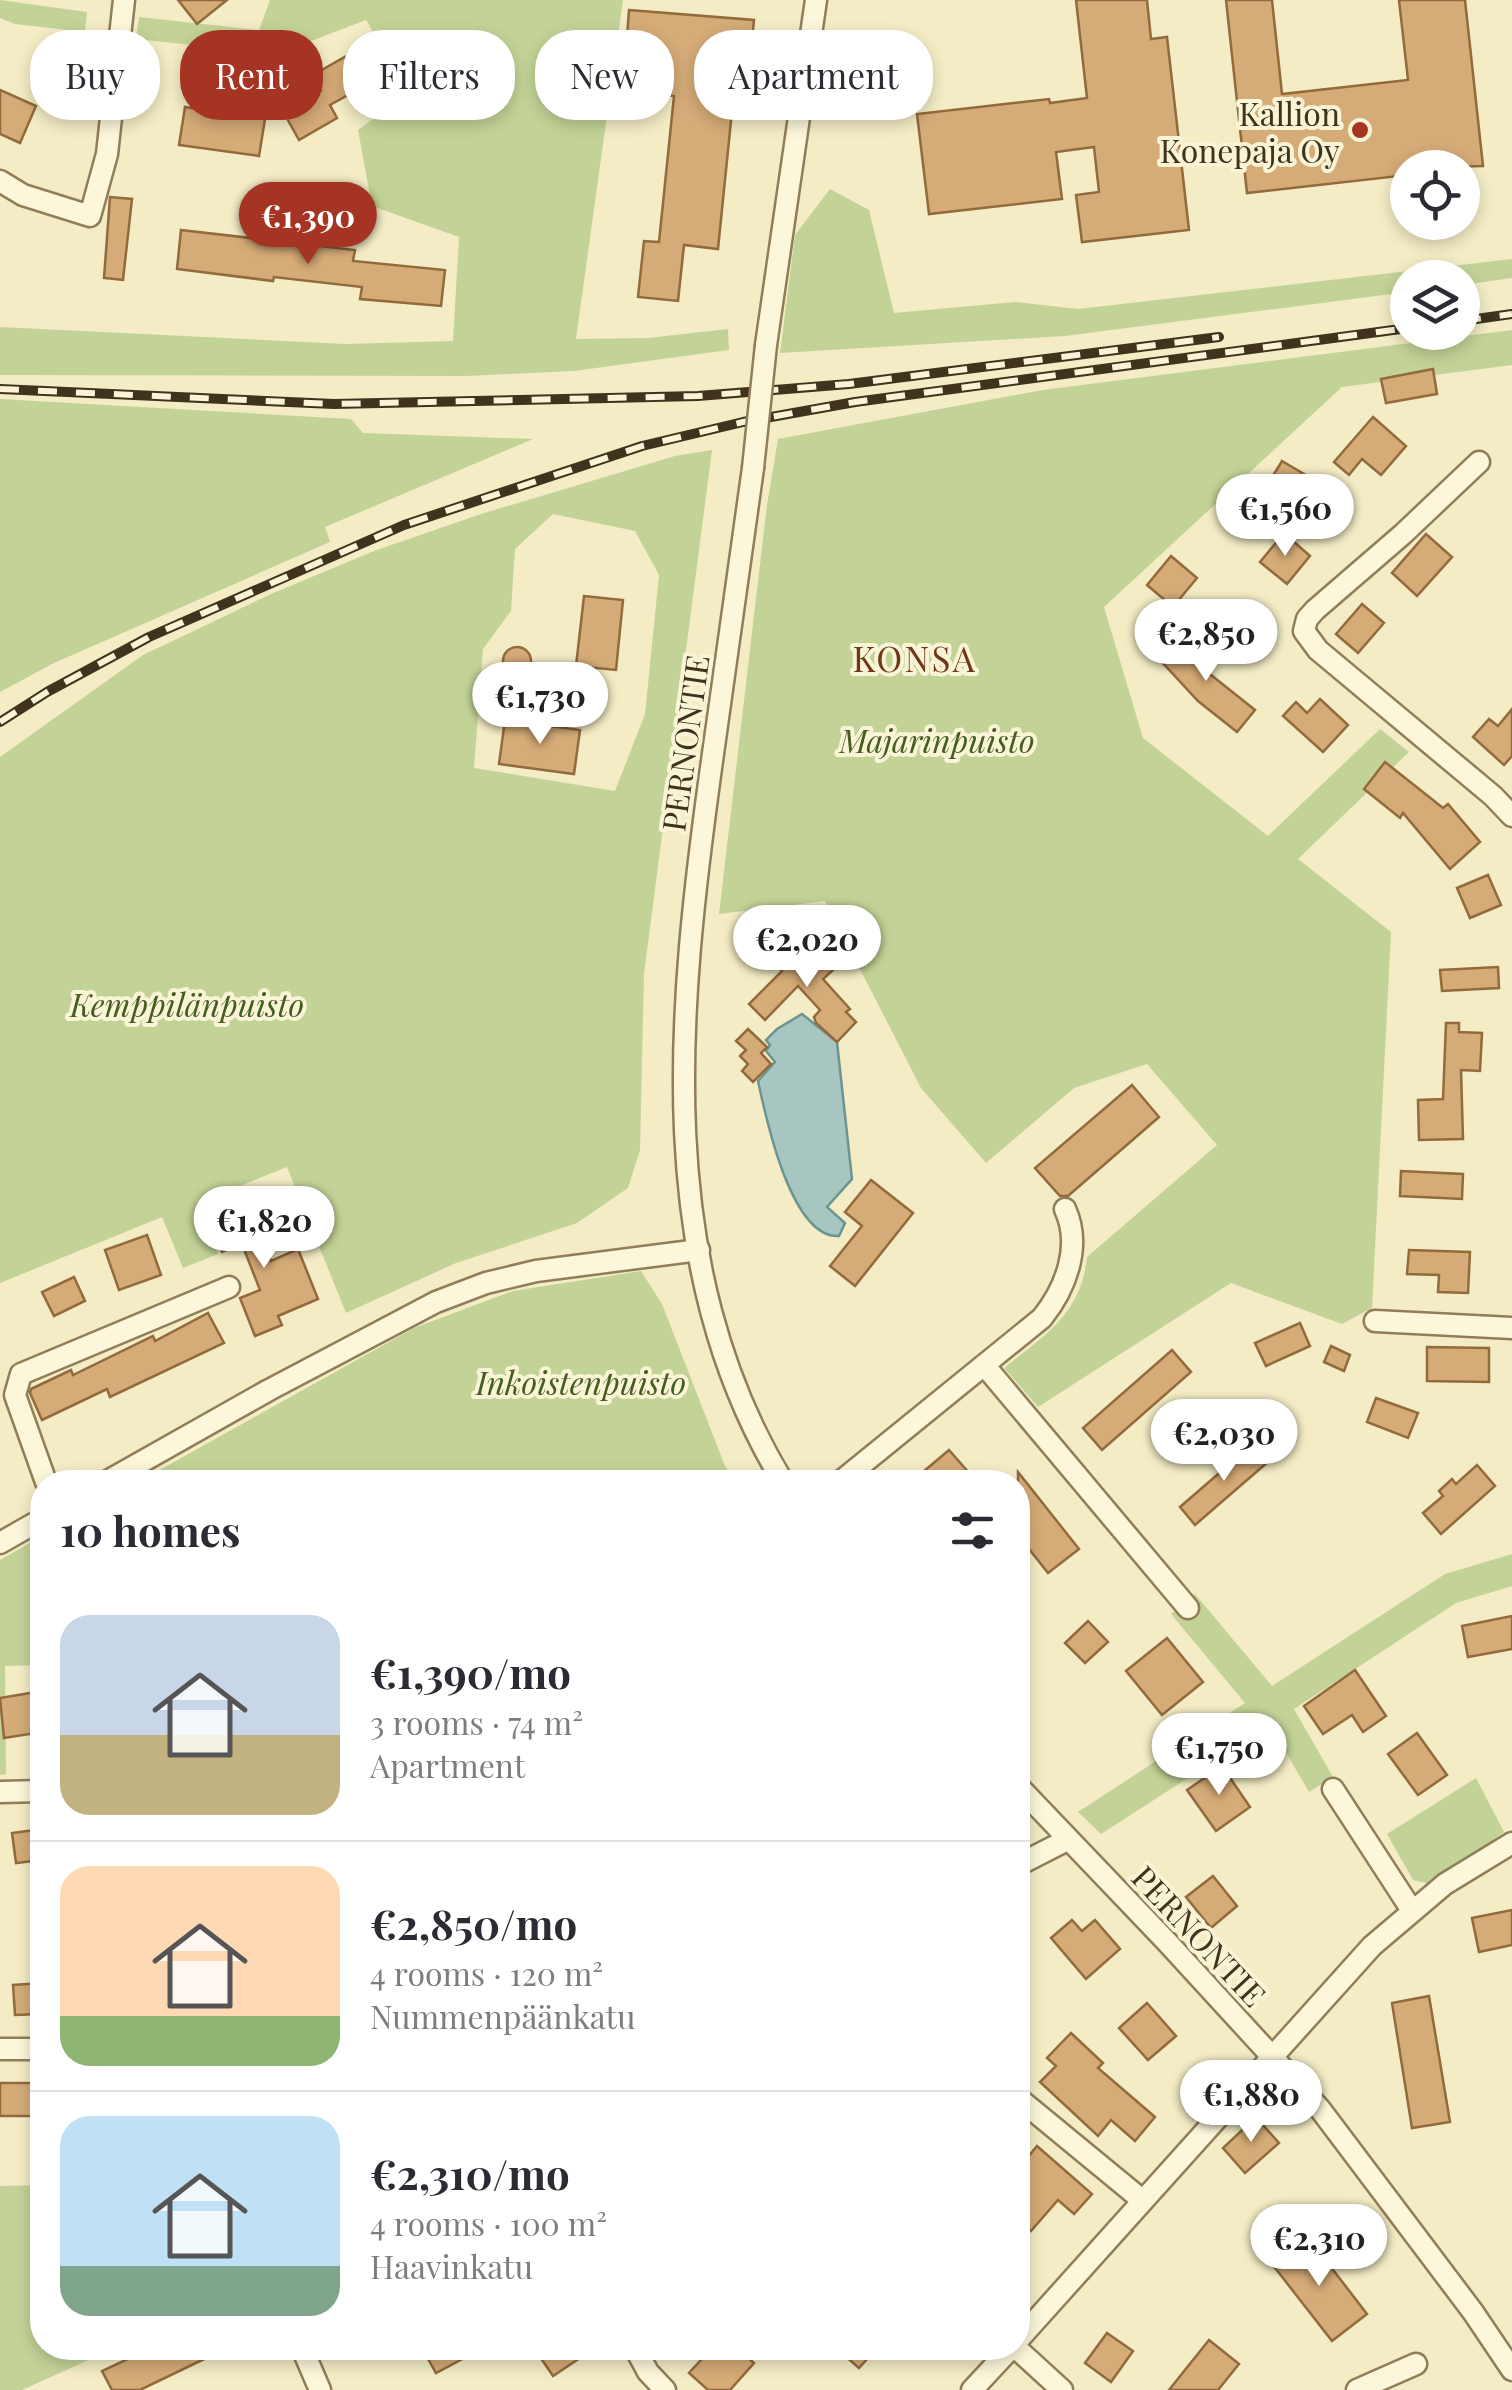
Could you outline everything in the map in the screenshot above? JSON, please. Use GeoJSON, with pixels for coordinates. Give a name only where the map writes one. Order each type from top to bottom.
{"type":"FeatureCollection","features":[{"type":"Feature","properties":{"kind":"street"},"geometry":{"type":"LineString","coordinates":[[0,181],[23,195],[90,216],[107,154],[124,0]]}},
{"type":"Feature","properties":{"kind":"street","name":"PERNONTIE"},"geometry":{"type":"LineString","coordinates":[[776,1470],[736,1384],[708,1296],[687,1176],[682,1104],[683,1018],[690,920],[816,0]]}},
{"type":"Feature","properties":{"kind":"street"},"geometry":{"type":"LineString","coordinates":[[1479,462],[1315,610],[1304,630],[1318,650],[1512,815]]}},
{"type":"Feature","properties":{"kind":"street"},"geometry":{"type":"LineString","coordinates":[[855,1470],[985,1366],[1042,1318],[1056,1301],[1072,1254],[1072,1225],[1064,1209]]}},
{"type":"Feature","properties":{"kind":"street"},"geometry":{"type":"LineString","coordinates":[[127,1470],[436,1302],[486,1283],[536,1271],[699,1250]]}},
{"type":"Feature","properties":{"kind":"street"},"geometry":{"type":"LineString","coordinates":[[42,1470],[15,1394],[21,1374],[230,1287]]}},
{"type":"Feature","properties":{"kind":"street"},"geometry":{"type":"LineString","coordinates":[[1375,1321],[1512,1328]]}},
{"type":"Feature","properties":{"kind":"street"},"geometry":{"type":"LineString","coordinates":[[985,1366],[1188,1608]]}},
{"type":"Feature","properties":{"kind":"street"},"geometry":{"type":"LineString","coordinates":[[0,1543],[30,1526]]}},
{"type":"Feature","properties":{"kind":"street"},"geometry":{"type":"LineString","coordinates":[[1333,1790],[1412,1910]]}},
{"type":"Feature","properties":{"kind":"street"},"geometry":{"type":"LineString","coordinates":[[0,1792],[30,1791]]}},
{"type":"Feature","properties":{"kind":"street","name":"PERNONTIE"},"geometry":{"type":"LineString","coordinates":[[1030,1799],[1272,2055],[1350,2146],[1512,2370]]}},
{"type":"Feature","properties":{"kind":"street"},"geometry":{"type":"LineString","coordinates":[[1030,1859],[1067,1840]]}},
{"type":"Feature","properties":{"kind":"street"},"geometry":{"type":"LineString","coordinates":[[1030,2328],[1372,1946],[1412,1910],[1473,1865],[1512,1843]]}},
{"type":"Feature","properties":{"kind":"street"},"geometry":{"type":"LineString","coordinates":[[0,2049],[30,2049]]}},
{"type":"Feature","properties":{"kind":"street"},"geometry":{"type":"LineString","coordinates":[[1030,2108],[1142,2200]]}},
{"type":"Feature","properties":{"kind":"street"},"geometry":{"type":"LineString","coordinates":[[1030,2359],[1062,2390]]}},
{"type":"Feature","properties":{"kind":"street"},"geometry":{"type":"LineString","coordinates":[[307,2360],[320,2390]]}},
{"type":"Feature","properties":{"kind":"street"},"geometry":{"type":"LineString","coordinates":[[642,2360],[665,2390]]}},
{"type":"Feature","properties":{"kind":"street"},"geometry":{"type":"LineString","coordinates":[[972,2390],[1001,2360]]}},
{"type":"Feature","properties":{"kind":"street"},"geometry":{"type":"LineString","coordinates":[[1356,2390],[1416,2364]]}},
{"type":"Feature","properties":{"kind":"green space"},"geometry":{"type":"Polygon","coordinates":[[[0,0],[87,12],[85,30],[15,24],[0,18],[0,0]]]}},
{"type":"Feature","properties":{"kind":"green space"},"geometry":{"type":"Polygon","coordinates":[[[270,0],[623,0],[619,30],[535,30],[535,120],[606,120],[576,339],[648,338],[728,329],[729,350],[574,371],[465,376],[0,375],[0,327],[345,344],[453,341],[459,237],[372,206],[358,130],[372,120],[515,120],[515,30],[372,30],[366,20],[323,36],[323,30],[259,30],[270,0]]]}},
{"type":"Feature","properties":{"kind":"green space"},"geometry":{"type":"Polygon","coordinates":[[[139,17],[259,30],[180,30],[180,44],[160,42],[160,30],[137,30],[139,17]]]}},
{"type":"Feature","properties":{"kind":"green space"},"geometry":{"type":"Polygon","coordinates":[[[830,189],[869,210],[894,313],[1015,302],[1078,309],[1390,273],[1390,294],[1065,336],[780,353],[795,235],[830,189]]]}},
{"type":"Feature","properties":{"kind":"green space"},"geometry":{"type":"Polygon","coordinates":[[[1512,259],[1512,278],[1480,283],[1480,263],[1512,259]]]}},
{"type":"Feature","properties":{"kind":"green space","name":"Majarinpuisto"},"geometry":{"type":"Polygon","coordinates":[[[1512,330],[1512,365],[1342,387],[1104,607],[1143,738],[1268,836],[1380,729],[1409,752],[1298,859],[1391,932],[1372,1308],[1342,1324],[1231,1283],[1038,1407],[1004,1368],[1047,1333],[1069,1308],[1087,1257],[1217,1145],[1147,1064],[1074,1088],[986,1163],[921,1088],[825,901],[719,914],[778,439],[1043,390],[1390,346],[1390,350],[1480,350],[1480,334],[1512,330]]]}},
{"type":"Feature","properties":{"kind":"green space"},"geometry":{"type":"Polygon","coordinates":[[[0,399],[351,419],[363,433],[533,439],[325,527],[330,542],[54,663],[0,692],[0,399]]]}},
{"type":"Feature","properties":{"kind":"green space","name":"Kemppilänpuisto"},"geometry":{"type":"Polygon","coordinates":[[[712,450],[644,974],[640,1150],[628,1188],[577,1223],[456,1263],[346,1313],[287,1167],[198,1203],[218,1254],[183,1268],[162,1217],[0,1283],[0,757],[143,655],[271,594],[374,551],[481,514],[675,456],[712,450]],[[553,514],[515,549],[511,611],[483,649],[474,768],[615,791],[645,714],[659,575],[635,531],[553,514]]]}},
{"type":"Feature","properties":{"kind":"green space","name":"Inkoistenpuisto"},"geometry":{"type":"Polygon","coordinates":[[[641,1271],[662,1304],[728,1470],[160,1470],[414,1328],[513,1291],[641,1271]]]}},
{"type":"Feature","properties":{"kind":"green space"},"geometry":{"type":"Polygon","coordinates":[[[30,1543],[30,1665],[5,1666],[6,1774],[0,1775],[0,1560],[30,1543]]]}},
{"type":"Feature","properties":{"kind":"green space"},"geometry":{"type":"Polygon","coordinates":[[[1512,1554],[1512,1586],[1456,1603],[1294,1709],[1333,1777],[1309,1792],[1270,1725],[1101,1834],[1078,1812],[1245,1703],[1171,1614],[1195,1594],[1272,1686],[1445,1574],[1512,1554]]]}},
{"type":"Feature","properties":{"kind":"green space"},"geometry":{"type":"Polygon","coordinates":[[[1476,1778],[1504,1832],[1430,1884],[1413,1880],[1387,1834],[1476,1778]]]}},
{"type":"Feature","properties":{"kind":"green space"},"geometry":{"type":"Polygon","coordinates":[[[30,2185],[30,2360],[88,2360],[22,2390],[0,2390],[0,2186],[30,2185]]]}},
{"type":"Feature","properties":{"kind":"water"},"geometry":{"type":"Polygon","coordinates":[[[802,1014],[837,1042],[852,1179],[827,1207],[845,1223],[839,1236],[822,1232],[794,1198],[774,1147],[758,1081],[775,1062],[766,1051],[770,1045],[766,1040],[802,1014]]]}},
{"type":"Feature","properties":{"kind":"building"},"geometry":{"type":"Polygon","coordinates":[[[178,0],[227,0],[197,24],[178,0]]]}},
{"type":"Feature","properties":{"kind":"building"},"geometry":{"type":"Polygon","coordinates":[[[1076,0],[1147,0],[1151,39],[1167,37],[1189,230],[1082,242],[1076,195],[1099,192],[1094,147],[1056,152],[1062,199],[929,214],[918,120],[933,120],[933,112],[1087,98],[1076,0]]]}},
{"type":"Feature","properties":{"kind":"building","name":"Kallion Konepaja Oy"},"geometry":{"type":"Polygon","coordinates":[[[1226,0],[1272,0],[1282,94],[1408,80],[1399,0],[1465,0],[1483,166],[1480,150],[1390,150],[1390,177],[1247,193],[1226,0]]]}},
{"type":"Feature","properties":{"kind":"building"},"geometry":{"type":"Polygon","coordinates":[[[629,10],[754,20],[753,30],[694,30],[694,120],[731,120],[718,249],[684,245],[678,301],[638,297],[644,241],[659,242],[674,120],[674,30],[628,30],[629,10]]]}},
{"type":"Feature","properties":{"kind":"building"},"geometry":{"type":"Polygon","coordinates":[[[343,58],[343,98],[330,105],[337,118],[299,140],[288,120],[323,120],[323,69],[343,58]]]}},
{"type":"Feature","properties":{"kind":"building"},"geometry":{"type":"Polygon","coordinates":[[[0,90],[30,103],[30,120],[20,143],[0,134],[0,90]]]}},
{"type":"Feature","properties":{"kind":"building"},"geometry":{"type":"Polygon","coordinates":[[[183,120],[265,120],[259,156],[179,145],[183,120]]]}},
{"type":"Feature","properties":{"kind":"building"},"geometry":{"type":"Polygon","coordinates":[[[110,197],[132,199],[123,280],[104,278],[110,197]]]}},
{"type":"Feature","properties":{"kind":"building"},"geometry":{"type":"Polygon","coordinates":[[[181,230],[355,250],[353,261],[445,270],[441,306],[360,299],[362,287],[177,269],[181,230]]]}},
{"type":"Feature","properties":{"kind":"building"},"geometry":{"type":"Polygon","coordinates":[[[1433,369],[1437,394],[1386,403],[1381,379],[1433,369]]]}},
{"type":"Feature","properties":{"kind":"building"},"geometry":{"type":"Polygon","coordinates":[[[1373,417],[1406,446],[1381,475],[1362,459],[1349,475],[1334,462],[1373,417]]]}},
{"type":"Feature","properties":{"kind":"building"},"geometry":{"type":"Polygon","coordinates":[[[1282,461],[1326,487],[1310,515],[1285,501],[1291,491],[1271,479],[1282,461]]]}},
{"type":"Feature","properties":{"kind":"building"},"geometry":{"type":"Polygon","coordinates":[[[1284,533],[1310,556],[1287,584],[1260,562],[1284,533]]]}},
{"type":"Feature","properties":{"kind":"building"},"geometry":{"type":"Polygon","coordinates":[[[1426,534],[1452,557],[1417,596],[1392,573],[1426,534]]]}},
{"type":"Feature","properties":{"kind":"building"},"geometry":{"type":"Polygon","coordinates":[[[1171,556],[1197,578],[1173,607],[1147,585],[1171,556]]]}},
{"type":"Feature","properties":{"kind":"building"},"geometry":{"type":"Polygon","coordinates":[[[584,596],[623,600],[616,670],[576,666],[584,596]]]}},
{"type":"Feature","properties":{"kind":"building"},"geometry":{"type":"Polygon","coordinates":[[[1362,604],[1384,623],[1358,653],[1336,634],[1362,604]]]}},
{"type":"Feature","properties":{"kind":"building"},"geometry":{"type":"Polygon","coordinates":[[[1191,634],[1212,657],[1201,667],[1255,710],[1237,732],[1198,701],[1161,661],[1191,634]]]}},
{"type":"Feature","properties":{"kind":"building"},"geometry":{"type":"Polygon","coordinates":[[[517,647],[527,651],[531,661],[527,671],[517,675],[507,671],[503,661],[507,651],[517,647]]]}},
{"type":"Feature","properties":{"kind":"building"},"geometry":{"type":"Polygon","coordinates":[[[1320,699],[1348,725],[1323,752],[1283,716],[1296,702],[1307,713],[1320,699]]]}},
{"type":"Feature","properties":{"kind":"building"},"geometry":{"type":"Polygon","coordinates":[[[1512,709],[1512,756],[1504,765],[1473,737],[1489,719],[1498,726],[1512,709]]]}},
{"type":"Feature","properties":{"kind":"building"},"geometry":{"type":"Polygon","coordinates":[[[505,720],[580,730],[574,774],[499,764],[505,720]]]}},
{"type":"Feature","properties":{"kind":"building"},"geometry":{"type":"Polygon","coordinates":[[[1385,762],[1443,808],[1448,804],[1480,842],[1450,869],[1403,813],[1400,818],[1364,789],[1385,762]]]}},
{"type":"Feature","properties":{"kind":"building"},"geometry":{"type":"Polygon","coordinates":[[[1488,875],[1501,905],[1470,918],[1457,888],[1488,875]]]}},
{"type":"Feature","properties":{"kind":"building"},"geometry":{"type":"Polygon","coordinates":[[[803,939],[834,969],[823,979],[850,1009],[846,1012],[856,1022],[837,1042],[816,1023],[814,1017],[820,1010],[798,986],[765,1020],[749,1004],[782,971],[776,965],[803,939]]]}},
{"type":"Feature","properties":{"kind":"building"},"geometry":{"type":"Polygon","coordinates":[[[1498,967],[1499,988],[1442,991],[1440,970],[1498,967]]]}},
{"type":"Feature","properties":{"kind":"building"},"geometry":{"type":"Polygon","coordinates":[[[1446,1023],[1459,1023],[1459,1032],[1482,1033],[1480,1071],[1461,1070],[1463,1139],[1419,1140],[1418,1100],[1443,1099],[1446,1023]]]}},
{"type":"Feature","properties":{"kind":"building"},"geometry":{"type":"Polygon","coordinates":[[[748,1029],[767,1047],[761,1053],[771,1064],[753,1082],[742,1071],[748,1064],[740,1056],[746,1050],[736,1041],[748,1029]]]}},
{"type":"Feature","properties":{"kind":"building"},"geometry":{"type":"Polygon","coordinates":[[[1132,1085],[1159,1117],[1068,1196],[1060,1196],[1035,1168],[1132,1085]]]}},
{"type":"Feature","properties":{"kind":"building"},"geometry":{"type":"Polygon","coordinates":[[[1401,1171],[1463,1174],[1462,1199],[1400,1196],[1401,1171]]]}},
{"type":"Feature","properties":{"kind":"building"},"geometry":{"type":"Polygon","coordinates":[[[871,1180],[913,1213],[855,1286],[830,1266],[862,1226],[845,1212],[871,1180]]]}},
{"type":"Feature","properties":{"kind":"building"},"geometry":{"type":"Polygon","coordinates":[[[247,1203],[271,1261],[298,1249],[318,1299],[278,1316],[282,1325],[255,1336],[240,1298],[260,1290],[242,1244],[222,1252],[208,1218],[247,1203]]]}},
{"type":"Feature","properties":{"kind":"building"},"geometry":{"type":"Polygon","coordinates":[[[147,1235],[161,1275],[119,1290],[105,1250],[147,1235]]]}},
{"type":"Feature","properties":{"kind":"building"},"geometry":{"type":"Polygon","coordinates":[[[1409,1250],[1470,1252],[1468,1293],[1438,1292],[1439,1275],[1407,1274],[1409,1250]]]}},
{"type":"Feature","properties":{"kind":"building"},"geometry":{"type":"Polygon","coordinates":[[[74,1277],[85,1301],[54,1316],[42,1292],[74,1277]]]}},
{"type":"Feature","properties":{"kind":"building"},"geometry":{"type":"Polygon","coordinates":[[[208,1313],[224,1343],[110,1397],[107,1389],[42,1420],[31,1389],[71,1370],[73,1375],[153,1336],[155,1341],[208,1313]]]}},
{"type":"Feature","properties":{"kind":"building"},"geometry":{"type":"Polygon","coordinates":[[[1300,1323],[1310,1346],[1266,1366],[1255,1343],[1300,1323]]]}},
{"type":"Feature","properties":{"kind":"building"},"geometry":{"type":"Polygon","coordinates":[[[1331,1346],[1350,1355],[1344,1371],[1324,1362],[1331,1346]]]}},
{"type":"Feature","properties":{"kind":"building"},"geometry":{"type":"Polygon","coordinates":[[[1427,1347],[1489,1348],[1489,1382],[1427,1381],[1427,1347]]]}},
{"type":"Feature","properties":{"kind":"building"},"geometry":{"type":"Polygon","coordinates":[[[1172,1350],[1191,1372],[1102,1450],[1083,1428],[1172,1350]]]}},
{"type":"Feature","properties":{"kind":"building"},"geometry":{"type":"Polygon","coordinates":[[[1376,1398],[1418,1413],[1408,1438],[1367,1422],[1376,1398]]]}},
{"type":"Feature","properties":{"kind":"building"},"geometry":{"type":"Polygon","coordinates":[[[1254,1443],[1269,1461],[1195,1525],[1180,1507],[1254,1443]]]}},
{"type":"Feature","properties":{"kind":"building"},"geometry":{"type":"Polygon","coordinates":[[[949,1450],[966,1470],[925,1470],[949,1450]]]}},
{"type":"Feature","properties":{"kind":"building"},"geometry":{"type":"Polygon","coordinates":[[[1477,1465],[1495,1486],[1441,1534],[1423,1513],[1443,1496],[1439,1491],[1452,1479],[1456,1484],[1477,1465]]]}},
{"type":"Feature","properties":{"kind":"building"},"geometry":{"type":"Polygon","coordinates":[[[1030,1487],[1079,1549],[1048,1573],[1030,1550],[1030,1487]]]}},
{"type":"Feature","properties":{"kind":"building"},"geometry":{"type":"Polygon","coordinates":[[[1512,1616],[1512,1649],[1468,1657],[1462,1626],[1512,1616]]]}},
{"type":"Feature","properties":{"kind":"building"},"geometry":{"type":"Polygon","coordinates":[[[1088,1621],[1108,1642],[1085,1663],[1065,1643],[1088,1621]]]}},
{"type":"Feature","properties":{"kind":"building"},"geometry":{"type":"Polygon","coordinates":[[[1167,1638],[1203,1682],[1162,1715],[1126,1671],[1167,1638]]]}},
{"type":"Feature","properties":{"kind":"building"},"geometry":{"type":"Polygon","coordinates":[[[1355,1670],[1386,1716],[1363,1732],[1352,1715],[1323,1734],[1304,1706],[1355,1670]]]}},
{"type":"Feature","properties":{"kind":"building"},"geometry":{"type":"Polygon","coordinates":[[[30,1693],[30,1734],[4,1738],[0,1698],[30,1693]]]}},
{"type":"Feature","properties":{"kind":"building"},"geometry":{"type":"Polygon","coordinates":[[[1417,1733],[1447,1775],[1418,1795],[1388,1754],[1417,1733]]]}},
{"type":"Feature","properties":{"kind":"building"},"geometry":{"type":"Polygon","coordinates":[[[1222,1766],[1250,1807],[1216,1831],[1187,1790],[1222,1766]]]}},
{"type":"Feature","properties":{"kind":"building"},"geometry":{"type":"Polygon","coordinates":[[[30,1831],[30,1861],[16,1863],[12,1833],[30,1831]]]}},
{"type":"Feature","properties":{"kind":"building"},"geometry":{"type":"Polygon","coordinates":[[[1213,1876],[1237,1906],[1211,1928],[1186,1897],[1213,1876]]]}},
{"type":"Feature","properties":{"kind":"building"},"geometry":{"type":"Polygon","coordinates":[[[1512,1910],[1512,1945],[1479,1952],[1472,1918],[1512,1910]]]}},
{"type":"Feature","properties":{"kind":"building"},"geometry":{"type":"Polygon","coordinates":[[[1072,1920],[1082,1931],[1095,1920],[1120,1949],[1086,1979],[1051,1938],[1072,1920]]]}},
{"type":"Feature","properties":{"kind":"building"},"geometry":{"type":"Polygon","coordinates":[[[30,1984],[30,2014],[15,2015],[13,1985],[30,1984]]]}},
{"type":"Feature","properties":{"kind":"building"},"geometry":{"type":"Polygon","coordinates":[[[1429,1996],[1450,2122],[1412,2128],[1392,2003],[1429,1996]]]}},
{"type":"Feature","properties":{"kind":"building"},"geometry":{"type":"Polygon","coordinates":[[[1147,2003],[1176,2036],[1148,2060],[1119,2028],[1147,2003]]]}},
{"type":"Feature","properties":{"kind":"building"},"geometry":{"type":"Polygon","coordinates":[[[1071,2033],[1103,2063],[1098,2068],[1155,2117],[1135,2141],[1111,2120],[1098,2136],[1040,2082],[1056,2066],[1047,2058],[1071,2033]]]}},
{"type":"Feature","properties":{"kind":"building"},"geometry":{"type":"Polygon","coordinates":[[[0,2083],[30,2083],[30,2116],[0,2116],[0,2083]]]}},
{"type":"Feature","properties":{"kind":"building"},"geometry":{"type":"Polygon","coordinates":[[[1256,2117],[1279,2143],[1245,2173],[1223,2148],[1256,2117]]]}},
{"type":"Feature","properties":{"kind":"building"},"geometry":{"type":"Polygon","coordinates":[[[1037,2146],[1092,2194],[1074,2214],[1058,2200],[1031,2231],[1030,2230],[1030,2154],[1037,2146]]]}},
{"type":"Feature","properties":{"kind":"building"},"geometry":{"type":"Polygon","coordinates":[[[1307,2236],[1367,2314],[1332,2341],[1272,2264],[1307,2236]]]}},
{"type":"Feature","properties":{"kind":"building"},"geometry":{"type":"Polygon","coordinates":[[[1107,2333],[1133,2351],[1111,2382],[1085,2363],[1107,2333]]]}},
{"type":"Feature","properties":{"kind":"building"},"geometry":{"type":"Polygon","coordinates":[[[1209,2340],[1239,2364],[1218,2390],[1169,2390],[1209,2340]]]}},
{"type":"Feature","properties":{"kind":"building"},"geometry":{"type":"Polygon","coordinates":[[[125,2360],[202,2360],[140,2390],[112,2390],[102,2371],[125,2360]]]}},
{"type":"Feature","properties":{"kind":"building"},"geometry":{"type":"Polygon","coordinates":[[[429,2360],[460,2360],[436,2373],[429,2360]]]}},
{"type":"Feature","properties":{"kind":"building"},"geometry":{"type":"Polygon","coordinates":[[[542,2360],[577,2360],[553,2376],[542,2360]]]}},
{"type":"Feature","properties":{"kind":"building"},"geometry":{"type":"Polygon","coordinates":[[[701,2360],[754,2363],[730,2390],[708,2390],[689,2373],[701,2360]]]}},
{"type":"Feature","properties":{"kind":"building"},"geometry":{"type":"Polygon","coordinates":[[[850,2360],[866,2360],[859,2368],[850,2360]]]}},
{"type":"Feature","properties":{"kind":"railway"},"geometry":{"type":"LineString","coordinates":[[1480,318],[1512,314]]}},
{"type":"Feature","properties":{"kind":"railway"},"geometry":{"type":"LineString","coordinates":[[0,722],[149,637],[404,525],[642,446],[743,422],[855,402],[1390,330]]}},
{"type":"Feature","properties":{"kind":"railway"},"geometry":{"type":"LineString","coordinates":[[0,389],[334,404],[698,396],[849,384],[1219,337]]}},
{"type":"Feature","properties":{"kind":"place","name":"Kallion Konepaja Oy"},"geometry":{"type":"Point","coordinates":[1360,130]}},
{"type":"Feature","properties":{"kind":"district","name":"KONSA"},"geometry":{"type":"Point","coordinates":[915,657]}}]}
